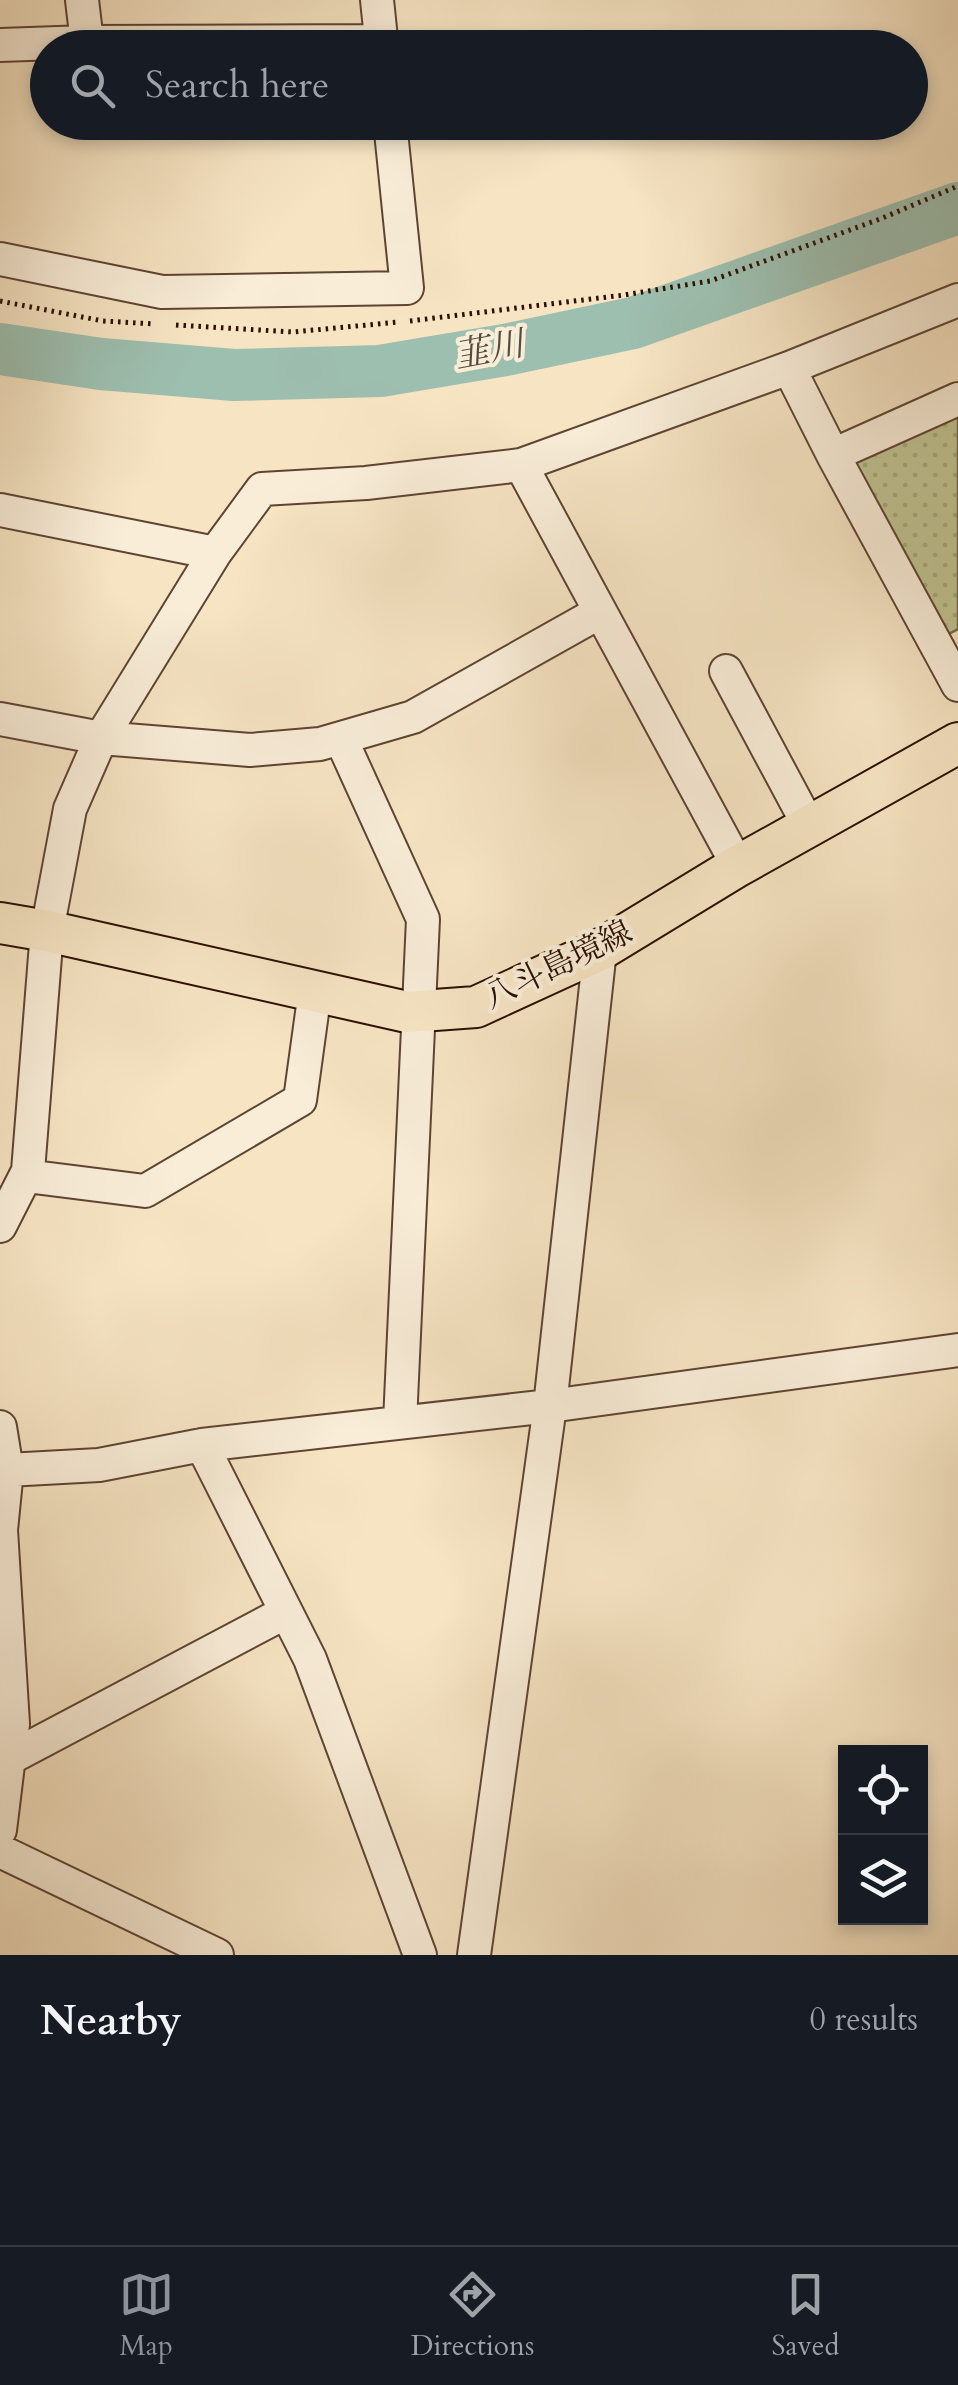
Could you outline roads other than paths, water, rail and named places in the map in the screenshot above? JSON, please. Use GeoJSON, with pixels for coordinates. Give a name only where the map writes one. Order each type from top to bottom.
{"type":"FeatureCollection","features":[{"type":"Feature","properties":{"kind":"main road","name":"八斗島境線"},"geometry":{"type":"LineString","coordinates":[[0,923],[407,1012],[476,1007],[600,950],[738,866],[958,743]]}},
{"type":"Feature","properties":{"kind":"street"},"geometry":{"type":"LineString","coordinates":[[82,0],[86,30]]}},
{"type":"Feature","properties":{"kind":"street"},"geometry":{"type":"LineString","coordinates":[[376,0],[380,30]]}},
{"type":"Feature","properties":{"kind":"street"},"geometry":{"type":"LineString","coordinates":[[0,44],[30,43]]}},
{"type":"Feature","properties":{"kind":"street"},"geometry":{"type":"LineString","coordinates":[[0,259],[162,292],[407,288],[392,140]]}},
{"type":"Feature","properties":{"kind":"street"},"geometry":{"type":"LineString","coordinates":[[0,1226],[28,1171],[47,931],[70,808],[101,738],[216,553],[262,489],[366,483],[521,466],[789,368],[958,300]]}},
{"type":"Feature","properties":{"kind":"street"},"geometry":{"type":"LineString","coordinates":[[789,368],[958,685]]}},
{"type":"Feature","properties":{"kind":"street"},"geometry":{"type":"LineString","coordinates":[[833,455],[958,399]]}},
{"type":"Feature","properties":{"kind":"street"},"geometry":{"type":"LineString","coordinates":[[521,466],[738,866]]}},
{"type":"Feature","properties":{"kind":"street"},"geometry":{"type":"LineString","coordinates":[[0,510],[216,553]]}},
{"type":"Feature","properties":{"kind":"street"},"geometry":{"type":"LineString","coordinates":[[0,719],[101,738],[250,750],[320,744],[413,717],[600,612]]}},
{"type":"Feature","properties":{"kind":"street"},"geometry":{"type":"LineString","coordinates":[[726,671],[809,826]]}},
{"type":"Feature","properties":{"kind":"street"},"geometry":{"type":"LineString","coordinates":[[341,739],[423,919],[400,1422]]}},
{"type":"Feature","properties":{"kind":"street"},"geometry":{"type":"LineString","coordinates":[[474,1955],[550,1406],[600,950]]}},
{"type":"Feature","properties":{"kind":"street"},"geometry":{"type":"LineString","coordinates":[[26,1176],[145,1191],[300,1100],[315,991]]}},
{"type":"Feature","properties":{"kind":"street"},"geometry":{"type":"LineString","coordinates":[[7,1470],[99,1465],[202,1445],[550,1406],[958,1350]]}},
{"type":"Feature","properties":{"kind":"street"},"geometry":{"type":"LineString","coordinates":[[0,1427],[7,1470],[1,1530],[12,1724],[0,1830]]}},
{"type":"Feature","properties":{"kind":"street"},"geometry":{"type":"LineString","coordinates":[[202,1445],[310,1660],[420,1955]]}},
{"type":"Feature","properties":{"kind":"street"},"geometry":{"type":"LineString","coordinates":[[8,1759],[286,1612]]}},
{"type":"Feature","properties":{"kind":"street"},"geometry":{"type":"LineString","coordinates":[[0,1851],[217,1955]]}},
{"type":"Feature","properties":{"kind":"waterway","name":"韮川"},"geometry":{"type":"LineString","coordinates":[[0,349],[101,364],[234,375],[380,371],[633,323],[958,208]]}}]}
